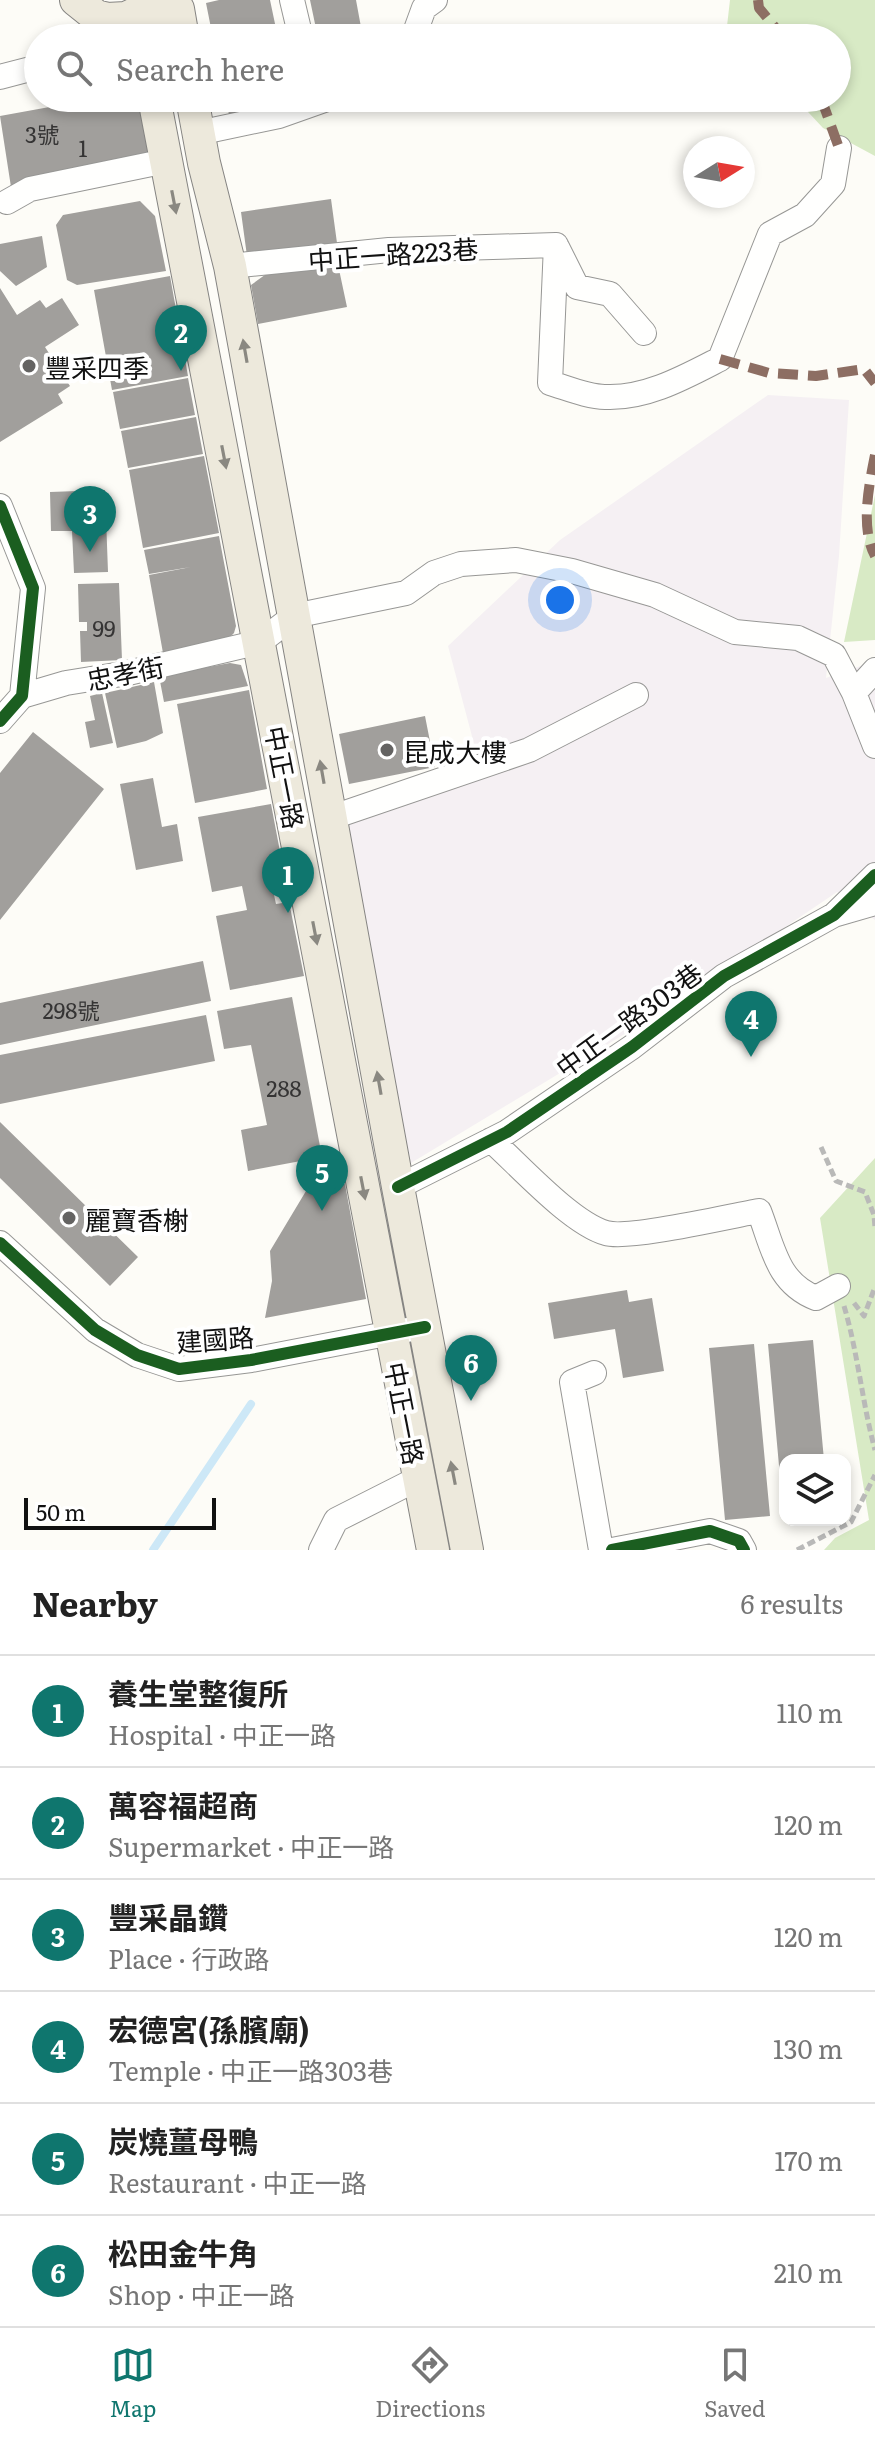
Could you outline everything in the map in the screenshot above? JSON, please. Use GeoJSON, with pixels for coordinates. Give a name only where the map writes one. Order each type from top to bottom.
{"type":"FeatureCollection","features":[{"type":"Feature","properties":{"kind":"main road"},"geometry":{"type":"LineString","coordinates":[[76,0],[96,16],[126,18],[140,24]]}},
{"type":"Feature","properties":{"kind":"main road"},"geometry":{"type":"LineString","coordinates":[[146,24],[179,16]]}},
{"type":"Feature","properties":{"kind":"main road","name":"中正一路"},"geometry":{"type":"LineString","coordinates":[[157,112],[433,1550]]}},
{"type":"Feature","properties":{"kind":"main road","name":"中正一路"},"geometry":{"type":"LineString","coordinates":[[194,112],[230,266],[467,1550]]}},
{"type":"Feature","properties":{"kind":"street"},"geometry":{"type":"LineString","coordinates":[[292,0],[298,24]]}},
{"type":"Feature","properties":{"kind":"street"},"geometry":{"type":"LineString","coordinates":[[419,24],[427,3]]}},
{"type":"Feature","properties":{"kind":"street"},"geometry":{"type":"LineString","coordinates":[[0,77],[24,71]]}},
{"type":"Feature","properties":{"kind":"street"},"geometry":{"type":"LineString","coordinates":[[198,133],[289,112]]}},
{"type":"Feature","properties":{"kind":"street"},"geometry":{"type":"LineString","coordinates":[[556,245],[550,383],[605,397],[643,392],[681,379],[720,359],[770,234],[805,215],[833,184],[839,148]]}},
{"type":"Feature","properties":{"kind":"street"},"geometry":{"type":"LineString","coordinates":[[7,202],[30,189],[166,161]]}},
{"type":"Feature","properties":{"kind":"street"},"geometry":{"type":"LineString","coordinates":[[556,245],[577,287],[610,294],[644,333]]}},
{"type":"Feature","properties":{"kind":"street","name":"中正一路223巷"},"geometry":{"type":"LineString","coordinates":[[230,266],[389,250],[556,245]]}},
{"type":"Feature","properties":{"kind":"street"},"geometry":{"type":"LineString","coordinates":[[0,506],[33,588],[11,696],[0,721]]}},
{"type":"Feature","properties":{"kind":"street"},"geometry":{"type":"LineString","coordinates":[[260,642],[294,616],[406,593],[434,573],[461,564],[516,560],[572,571],[655,595],[735,632],[798,638],[834,655],[854,693],[875,746]]}},
{"type":"Feature","properties":{"kind":"street","name":"忠孝街"},"geometry":{"type":"LineString","coordinates":[[11,696],[260,642]]}},
{"type":"Feature","properties":{"kind":"street"},"geometry":{"type":"LineString","coordinates":[[854,693],[875,670]]}},
{"type":"Feature","properties":{"kind":"street"},"geometry":{"type":"LineString","coordinates":[[330,818],[529,750],[636,695]]}},
{"type":"Feature","properties":{"kind":"street","name":"中正一路303巷"},"geometry":{"type":"LineString","coordinates":[[834,915],[875,875]]}},
{"type":"Feature","properties":{"kind":"street","name":"中正一路303巷"},"geometry":{"type":"LineString","coordinates":[[398,1187],[507,1132],[632,1047],[724,976],[834,915],[875,903]]}},
{"type":"Feature","properties":{"kind":"street"},"geometry":{"type":"LineString","coordinates":[[491,1140],[580,1221],[608,1234],[635,1233],[759,1211],[786,1279],[802,1292],[816,1298],[838,1286]]}},
{"type":"Feature","properties":{"kind":"street","name":"建國路"},"geometry":{"type":"LineString","coordinates":[[0,1243],[95,1330],[137,1355],[179,1369],[251,1360],[425,1327]]}},
{"type":"Feature","properties":{"kind":"street"},"geometry":{"type":"LineString","coordinates":[[594,1373],[572,1382],[601,1550]]}},
{"type":"Feature","properties":{"kind":"street"},"geometry":{"type":"LineString","coordinates":[[321,1550],[336,1520],[419,1478]]}},
{"type":"Feature","properties":{"kind":"street"},"geometry":{"type":"LineString","coordinates":[[612,1550],[710,1531],[741,1545]]}},
{"type":"Feature","properties":{"kind":"path"},"geometry":{"type":"LineString","coordinates":[[821,1147],[836,1181],[865,1192],[874,1215],[875,1228]]}},
{"type":"Feature","properties":{"kind":"path"},"geometry":{"type":"LineString","coordinates":[[838,1286],[854,1342],[875,1450]]}},
{"type":"Feature","properties":{"kind":"path"},"geometry":{"type":"LineString","coordinates":[[797,1550],[851,1522],[875,1475]]}},
{"type":"Feature","properties":{"kind":"shaded area"},"geometry":{"type":"Polygon","coordinates":[[[768,395],[849,400],[839,556],[826,678],[875,661],[875,920],[837,892],[651,1018],[411,1163],[344,828],[477,755],[448,646],[560,540],[768,395]]]}},
{"type":"Feature","properties":{"kind":"green space"},"geometry":{"type":"Polygon","coordinates":[[[730,0],[875,0],[875,156],[823,128],[808,112],[851,112],[851,24],[727,24],[730,0]]]}},
{"type":"Feature","properties":{"kind":"green space"},"geometry":{"type":"Polygon","coordinates":[[[875,495],[875,640],[844,642],[875,495]]]}},
{"type":"Feature","properties":{"kind":"green space"},"geometry":{"type":"Polygon","coordinates":[[[875,1158],[875,1550],[824,1550],[835,1538],[869,1520],[820,1218],[875,1158]]]}},
{"type":"Feature","properties":{"kind":"building"},"geometry":{"type":"Polygon","coordinates":[[[270,0],[275,24],[210,24],[206,3],[270,0]]]}},
{"type":"Feature","properties":{"kind":"building"},"geometry":{"type":"Polygon","coordinates":[[[310,0],[356,0],[360,24],[315,24],[310,0]]]}},
{"type":"Feature","properties":{"kind":"building"},"geometry":{"type":"Polygon","coordinates":[[[24,112],[145,112],[149,114],[164,159],[11,187],[0,116],[24,112]]]}},
{"type":"Feature","properties":{"kind":"building"},"geometry":{"type":"Polygon","coordinates":[[[331,199],[337,243],[247,256],[241,212],[331,199]]]}},
{"type":"Feature","properties":{"kind":"building"},"geometry":{"type":"Polygon","coordinates":[[[140,201],[155,216],[166,271],[77,285],[67,280],[56,225],[63,215],[140,201]]]}},
{"type":"Feature","properties":{"kind":"building"},"geometry":{"type":"Polygon","coordinates":[[[42,236],[47,267],[16,286],[0,271],[0,244],[42,236]]]}},
{"type":"Feature","properties":{"kind":"building"},"geometry":{"type":"Polygon","coordinates":[[[337,260],[347,307],[258,324],[251,285],[269,272],[337,260]]]}},
{"type":"Feature","properties":{"kind":"building"},"geometry":{"type":"Polygon","coordinates":[[[170,276],[188,376],[112,390],[94,290],[170,276]]]}},
{"type":"Feature","properties":{"kind":"building","name":"豐采四季"},"geometry":{"type":"Polygon","coordinates":[[[0,288],[17,315],[40,300],[46,308],[62,298],[79,325],[45,347],[70,386],[58,394],[63,403],[0,442],[0,288]]]}},
{"type":"Feature","properties":{"kind":"building"},"geometry":{"type":"Polygon","coordinates":[[[188,378],[195,415],[120,429],[113,392],[188,378]]]}},
{"type":"Feature","properties":{"kind":"building"},"geometry":{"type":"Polygon","coordinates":[[[196,417],[203,454],[128,468],[121,431],[196,417]]]}},
{"type":"Feature","properties":{"kind":"building"},"geometry":{"type":"Polygon","coordinates":[[[204,456],[219,533],[143,548],[129,470],[204,456]]]}},
{"type":"Feature","properties":{"kind":"building"},"geometry":{"type":"Polygon","coordinates":[[[105,490],[108,572],[74,573],[72,531],[51,531],[50,492],[105,490]]]}},
{"type":"Feature","properties":{"kind":"building"},"geometry":{"type":"Polygon","coordinates":[[[219,536],[236,626],[234,633],[229,638],[163,653],[149,575],[191,567],[149,574],[144,550],[219,536]]]}},
{"type":"Feature","properties":{"kind":"building"},"geometry":{"type":"Polygon","coordinates":[[[119,583],[122,660],[81,662],[80,631],[87,631],[87,622],[79,622],[78,584],[119,583]]]}},
{"type":"Feature","properties":{"kind":"building"},"geometry":{"type":"Polygon","coordinates":[[[230,663],[241,665],[248,686],[164,702],[159,676],[230,663]]]}},
{"type":"Feature","properties":{"kind":"building"},"geometry":{"type":"Polygon","coordinates":[[[154,682],[163,733],[117,748],[105,693],[154,682]]]}},
{"type":"Feature","properties":{"kind":"building"},"geometry":{"type":"Polygon","coordinates":[[[249,690],[267,789],[195,803],[177,704],[249,690]]]}},
{"type":"Feature","properties":{"kind":"building"},"geometry":{"type":"Polygon","coordinates":[[[102,693],[113,743],[90,748],[85,722],[95,720],[90,696],[102,693]]]}},
{"type":"Feature","properties":{"kind":"building","name":"昆成大樓"},"geometry":{"type":"Polygon","coordinates":[[[425,716],[435,767],[349,784],[339,734],[425,716]]]}},
{"type":"Feature","properties":{"kind":"building"},"geometry":{"type":"Polygon","coordinates":[[[33,732],[104,789],[0,920],[0,773],[33,732]]]}},
{"type":"Feature","properties":{"kind":"building"},"geometry":{"type":"Polygon","coordinates":[[[153,778],[162,827],[177,824],[183,861],[136,870],[120,784],[153,778]]]}},
{"type":"Feature","properties":{"kind":"building"},"geometry":{"type":"Polygon","coordinates":[[[271,804],[285,878],[271,881],[276,904],[289,902],[304,976],[230,990],[216,916],[247,910],[242,886],[212,892],[198,817],[271,804]]]}},
{"type":"Feature","properties":{"kind":"building"},"geometry":{"type":"Polygon","coordinates":[[[203,961],[211,1001],[0,1045],[0,1003],[203,961]]]}},
{"type":"Feature","properties":{"kind":"building"},"geometry":{"type":"Polygon","coordinates":[[[292,997],[322,1157],[248,1171],[241,1130],[267,1125],[251,1045],[224,1049],[217,1011],[292,997]]]}},
{"type":"Feature","properties":{"kind":"building"},"geometry":{"type":"Polygon","coordinates":[[[206,1015],[215,1061],[0,1104],[0,1055],[206,1015]]]}},
{"type":"Feature","properties":{"kind":"building","name":"麗寶香榭"},"geometry":{"type":"Polygon","coordinates":[[[0,1122],[138,1257],[110,1286],[0,1178],[0,1122]]]}},
{"type":"Feature","properties":{"kind":"building"},"geometry":{"type":"Polygon","coordinates":[[[345,1184],[366,1299],[265,1318],[272,1281],[270,1251],[306,1191],[345,1184]]]}},
{"type":"Feature","properties":{"kind":"building"},"geometry":{"type":"Polygon","coordinates":[[[627,1290],[629,1302],[652,1298],[664,1371],[623,1378],[615,1329],[554,1339],[548,1303],[627,1290]]]}},
{"type":"Feature","properties":{"kind":"building"},"geometry":{"type":"Polygon","coordinates":[[[813,1340],[823,1454],[779,1454],[779,1466],[768,1344],[813,1340]]]}},
{"type":"Feature","properties":{"kind":"building"},"geometry":{"type":"Polygon","coordinates":[[[754,1344],[770,1516],[725,1520],[709,1348],[754,1344]]]}},
{"type":"Feature","properties":{"kind":"waterway"},"geometry":{"type":"LineString","coordinates":[[153,1550],[251,1404]]}},
{"type":"Feature","properties":{"kind":"marked path"},"geometry":{"type":"LineString","coordinates":[[758,0],[759,8],[772,24]]}},
{"type":"Feature","properties":{"kind":"marked path"},"geometry":{"type":"LineString","coordinates":[[826,112],[839,148]]}},
{"type":"Feature","properties":{"kind":"marked path"},"geometry":{"type":"LineString","coordinates":[[720,359],[769,373],[816,376],[864,369],[875,383]]}},
{"type":"Feature","properties":{"kind":"marked path"},"geometry":{"type":"LineString","coordinates":[[875,455],[867,520],[870,545],[875,556]]}},
{"type":"Feature","properties":{"kind":"cycle path"},"geometry":{"type":"LineString","coordinates":[[0,506],[33,588],[22,696],[0,721]]}},
{"type":"Feature","properties":{"kind":"cycle path"},"geometry":{"type":"LineString","coordinates":[[398,1187],[507,1132],[632,1047],[724,976],[834,915],[875,875]]}},
{"type":"Feature","properties":{"kind":"cycle path"},"geometry":{"type":"LineString","coordinates":[[0,1243],[95,1330],[137,1355],[179,1369],[251,1360],[425,1327]]}},
{"type":"Feature","properties":{"kind":"cycle path"},"geometry":{"type":"LineString","coordinates":[[612,1550],[710,1531],[739,1541],[744,1550]]}},
{"type":"Feature","properties":{"kind":"place","name":"豐采四季"},"geometry":{"type":"Point","coordinates":[29,366]}},
{"type":"Feature","properties":{"kind":"place","name":"萬容福超商"},"geometry":{"type":"Point","coordinates":[181,371]}},
{"type":"Feature","properties":{"kind":"place","name":"豐采晶鑽"},"geometry":{"type":"Point","coordinates":[90,552]}},
{"type":"Feature","properties":{"kind":"place","name":"昆成大樓"},"geometry":{"type":"Point","coordinates":[387,750]}},
{"type":"Feature","properties":{"kind":"place","name":"養生堂整復所"},"geometry":{"type":"Point","coordinates":[288,913]}},
{"type":"Feature","properties":{"kind":"place","name":"宏德宮(孫臏廟)"},"geometry":{"type":"Point","coordinates":[751,1057]}},
{"type":"Feature","properties":{"kind":"place","name":"炭燒薑母鴨"},"geometry":{"type":"Point","coordinates":[322,1211]}},
{"type":"Feature","properties":{"kind":"place","name":"麗寶香榭"},"geometry":{"type":"Point","coordinates":[69,1218]}},
{"type":"Feature","properties":{"kind":"place","name":"松田金牛角"},"geometry":{"type":"Point","coordinates":[471,1401]}}]}
